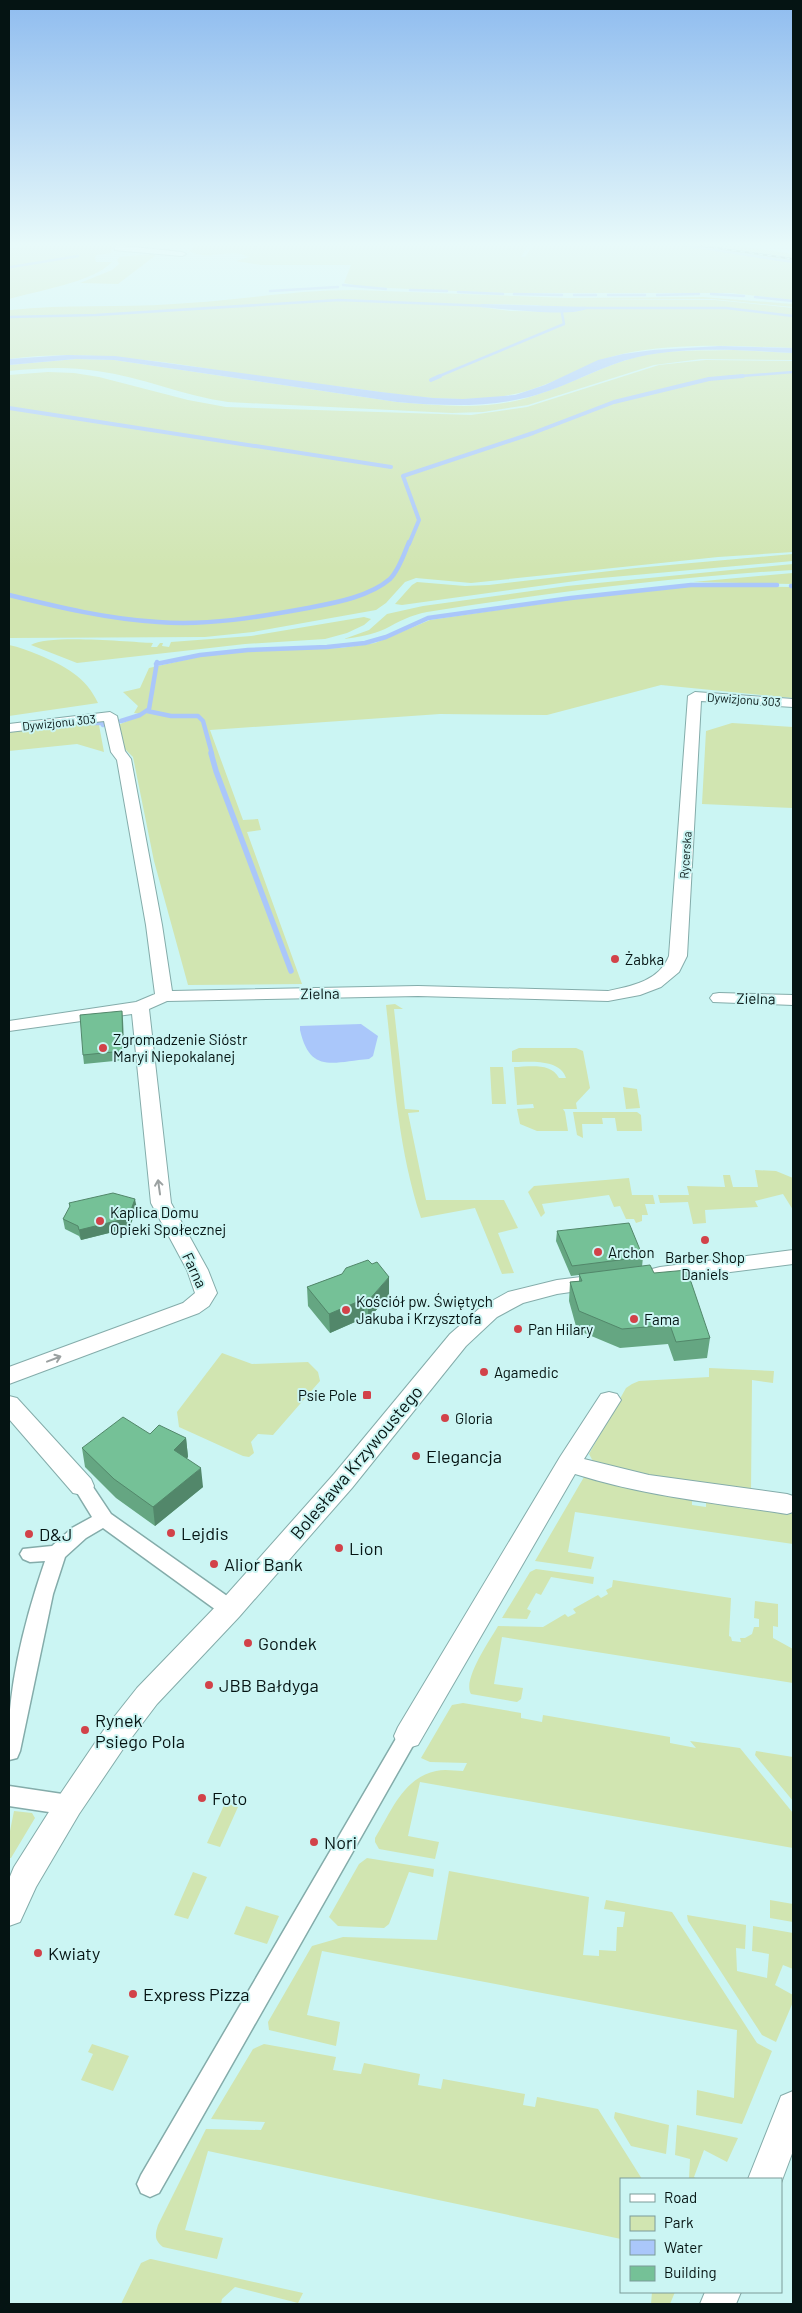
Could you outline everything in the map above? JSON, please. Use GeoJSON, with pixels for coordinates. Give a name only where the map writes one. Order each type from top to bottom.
{"type":"FeatureCollection","features":[{"type":"Feature","properties":{"kind":"street","name":"Dywizjonu 303"},"geometry":{"type":"LineString","coordinates":[[695,696],[793,703]]}},
{"type":"Feature","properties":{"kind":"street","name":"Rycerska"},"geometry":{"type":"LineString","coordinates":[[634,991],[660,980],[673,968],[678,956],[695,696]]}},
{"type":"Feature","properties":{"kind":"street","name":"Dywizjonu 303"},"geometry":{"type":"LineString","coordinates":[[9,728],[110,716],[118,752],[124,759],[154,925],[164,996]]}},
{"type":"Feature","properties":{"kind":"street","name":"Zielna"},"geometry":{"type":"LineString","coordinates":[[9,1026],[140,1007],[164,996],[418,991],[608,996],[634,991]]}},
{"type":"Feature","properties":{"kind":"street","name":"Zielna"},"geometry":{"type":"LineString","coordinates":[[719,998],[793,1000]]}},
{"type":"Feature","properties":{"kind":"street","name":"Farna"},"geometry":{"type":"LineString","coordinates":[[9,1376],[192,1308],[201,1301],[206,1293],[203,1280],[169,1223],[161,1203],[140,1007]]}},
{"type":"Feature","properties":{"kind":"street"},"geometry":{"type":"LineString","coordinates":[[641,1276],[793,1257]]}},
{"type":"Feature","properties":{"kind":"street","name":"Bolesława Krzywoustego"},"geometry":{"type":"LineString","coordinates":[[9,1912],[25,1877],[69,1805],[113,1740],[147,1696],[230,1609],[343,1481],[458,1340],[489,1312],[516,1297],[557,1288],[613,1280]]}},
{"type":"Feature","properties":{"kind":"street"},"geometry":{"type":"LineString","coordinates":[[150,2184],[408,1736],[569,1463],[609,1400]]}},
{"type":"Feature","properties":{"kind":"street"},"geometry":{"type":"LineString","coordinates":[[9,1404],[82,1486],[104,1519],[230,1609]]}},
{"type":"Feature","properties":{"kind":"street"},"geometry":{"type":"LineString","coordinates":[[569,1463],[612,1478],[638,1483],[788,1504]]}},
{"type":"Feature","properties":{"kind":"street"},"geometry":{"type":"LineString","coordinates":[[9,1751],[44,1594],[57,1553],[79,1533],[104,1519]]}},
{"type":"Feature","properties":{"kind":"street"},"geometry":{"type":"LineString","coordinates":[[30,1554],[57,1553]]}},
{"type":"Feature","properties":{"kind":"street"},"geometry":{"type":"LineString","coordinates":[[9,1796],[69,1805]]}},
{"type":"Feature","properties":{"kind":"street"},"geometry":{"type":"LineString","coordinates":[[765,2178],[793,2109]]}},
{"type":"Feature","properties":{"kind":"green space"},"geometry":{"type":"Polygon","coordinates":[[[9,353],[628,353],[602,360],[524,392],[462,399],[397,394],[164,362],[113,357],[61,355],[9,359],[9,353]]]}},
{"type":"Feature","properties":{"kind":"green space"},"geometry":{"type":"Polygon","coordinates":[[[793,353],[793,360],[701,359],[654,365],[528,405],[483,412],[452,413],[228,402],[97,371],[53,368],[9,371],[9,365],[76,359],[114,360],[397,402],[468,406],[497,404],[527,398],[620,362],[648,354],[793,353]]]}},
{"type":"Feature","properties":{"kind":"green space"},"geometry":{"type":"Polygon","coordinates":[[[706,360],[793,361],[793,552],[718,557],[471,583],[416,578],[405,582],[386,603],[376,610],[253,632],[205,637],[9,638],[9,375],[48,372],[74,373],[99,377],[188,400],[226,407],[471,415],[527,407],[659,365],[706,360]]]}},
{"type":"Feature","properties":{"kind":"green space"},"geometry":{"type":"Polygon","coordinates":[[[793,554],[793,561],[590,579],[402,605],[395,604],[417,582],[465,586],[489,585],[636,568],[793,554]]]}},
{"type":"Feature","properties":{"kind":"green space"},"geometry":{"type":"Polygon","coordinates":[[[793,564],[793,570],[610,586],[427,612],[400,621],[375,633],[344,639],[369,630],[387,614],[423,606],[567,586],[793,564]]]}},
{"type":"Feature","properties":{"kind":"green space"},"geometry":{"type":"Polygon","coordinates":[[[793,573],[793,584],[693,582],[793,573]]]}},
{"type":"Feature","properties":{"kind":"green space"},"geometry":{"type":"Polygon","coordinates":[[[694,586],[793,587],[793,698],[661,685],[547,715],[440,714],[210,730],[243,820],[258,819],[261,830],[247,832],[302,984],[188,985],[154,861],[133,757],[120,744],[118,725],[144,714],[134,713],[138,706],[123,692],[140,688],[149,668],[203,656],[244,651],[341,648],[375,643],[430,620],[595,596],[694,586]]]}},
{"type":"Feature","properties":{"kind":"green space"},"geometry":{"type":"Polygon","coordinates":[[[364,617],[371,619],[364,625],[347,633],[325,639],[245,644],[77,663],[31,645],[40,642],[71,639],[153,643],[151,647],[157,647],[160,643],[163,643],[162,646],[169,647],[171,642],[251,636],[364,617]]]}},
{"type":"Feature","properties":{"kind":"green space"},"geometry":{"type":"Polygon","coordinates":[[[9,645],[58,663],[74,673],[87,686],[98,703],[9,716],[9,645]]]}},
{"type":"Feature","properties":{"kind":"green space"},"geometry":{"type":"Polygon","coordinates":[[[94,721],[99,725],[104,752],[77,744],[9,751],[9,729],[94,721]]]}},
{"type":"Feature","properties":{"kind":"green space"},"geometry":{"type":"Polygon","coordinates":[[[732,723],[793,727],[793,808],[702,804],[706,731],[732,723]]]}},
{"type":"Feature","properties":{"kind":"green space"},"geometry":{"type":"Polygon","coordinates":[[[395,1004],[403,1009],[394,1009],[405,1109],[419,1110],[419,1112],[408,1113],[426,1200],[504,1200],[518,1228],[498,1233],[514,1273],[502,1274],[475,1208],[421,1218],[407,1166],[395,1085],[386,1005],[395,1004]]]}},
{"type":"Feature","properties":{"kind":"green space"},"geometry":{"type":"Polygon","coordinates":[[[519,1048],[576,1048],[583,1051],[590,1088],[576,1103],[577,1109],[563,1109],[568,1131],[537,1131],[520,1124],[517,1109],[534,1108],[533,1104],[517,1105],[514,1067],[545,1067],[559,1078],[566,1078],[563,1072],[550,1064],[543,1062],[512,1062],[512,1051],[519,1048]]]}},
{"type":"Feature","properties":{"kind":"green space"},"geometry":{"type":"Polygon","coordinates":[[[490,1067],[503,1067],[506,1104],[492,1104],[490,1067]]]}},
{"type":"Feature","properties":{"kind":"green space"},"geometry":{"type":"Polygon","coordinates":[[[623,1087],[637,1089],[640,1108],[626,1109],[623,1087]]]}},
{"type":"Feature","properties":{"kind":"green space"},"geometry":{"type":"Polygon","coordinates":[[[573,1112],[637,1112],[641,1115],[642,1131],[617,1131],[615,1118],[602,1118],[603,1124],[582,1124],[583,1138],[577,1135],[573,1112]]]}},
{"type":"Feature","properties":{"kind":"green space"},"geometry":{"type":"Polygon","coordinates":[[[755,1170],[776,1171],[793,1178],[793,1210],[783,1194],[755,1201],[758,1207],[705,1210],[706,1223],[693,1224],[688,1202],[660,1203],[658,1195],[689,1195],[687,1186],[725,1187],[723,1175],[730,1175],[733,1187],[758,1187],[755,1170]]]}},
{"type":"Feature","properties":{"kind":"green space"},"geometry":{"type":"Polygon","coordinates":[[[629,1178],[632,1195],[653,1195],[655,1204],[645,1204],[648,1215],[642,1215],[642,1221],[636,1223],[634,1219],[626,1219],[620,1206],[614,1207],[609,1195],[542,1204],[545,1213],[541,1217],[528,1192],[534,1186],[629,1178]]]}},
{"type":"Feature","properties":{"kind":"green space"},"geometry":{"type":"Polygon","coordinates":[[[222,1353],[252,1364],[308,1362],[318,1372],[320,1381],[273,1435],[258,1434],[251,1442],[254,1453],[249,1457],[179,1427],[177,1412],[222,1353]]]}},
{"type":"Feature","properties":{"kind":"green space"},"geometry":{"type":"Polygon","coordinates":[[[709,1368],[774,1371],[773,1383],[752,1380],[751,1492],[649,1480],[594,1463],[589,1454],[626,1388],[639,1381],[709,1377],[709,1368]]]}},
{"type":"Feature","properties":{"kind":"green space"},"geometry":{"type":"Polygon","coordinates":[[[584,1477],[692,1496],[692,1505],[706,1507],[706,1497],[793,1514],[793,1544],[575,1512],[568,1552],[594,1557],[591,1569],[535,1561],[584,1477]]]}},
{"type":"Feature","properties":{"kind":"green space"},"geometry":{"type":"Polygon","coordinates":[[[536,1569],[594,1577],[593,1584],[551,1577],[541,1595],[536,1593],[527,1609],[531,1611],[527,1619],[502,1618],[530,1572],[536,1569]]]}},
{"type":"Feature","properties":{"kind":"green space"},"geometry":{"type":"Polygon","coordinates":[[[613,1580],[731,1598],[729,1636],[732,1641],[741,1642],[740,1638],[745,1638],[752,1634],[754,1627],[759,1627],[759,1619],[754,1618],[755,1601],[778,1604],[778,1627],[773,1626],[773,1638],[793,1649],[793,1683],[502,1637],[494,1684],[523,1688],[521,1699],[517,1702],[471,1694],[469,1688],[473,1670],[498,1626],[543,1627],[565,1614],[568,1617],[576,1613],[573,1609],[598,1595],[601,1598],[608,1594],[606,1590],[612,1587],[613,1580]]]}},
{"type":"Feature","properties":{"kind":"green space"},"geometry":{"type":"Polygon","coordinates":[[[463,1703],[521,1713],[521,1718],[542,1722],[543,1715],[670,1737],[670,1743],[696,1748],[690,1741],[740,1748],[793,1813],[793,1848],[420,1782],[408,1836],[439,1842],[435,1859],[379,1849],[375,1838],[406,1788],[425,1775],[436,1771],[463,1771],[467,1763],[430,1762],[421,1758],[452,1705],[463,1703]]]}},
{"type":"Feature","properties":{"kind":"green space"},"geometry":{"type":"Polygon","coordinates":[[[756,1751],[793,1757],[793,1801],[755,1755],[756,1751]]]}},
{"type":"Feature","properties":{"kind":"green space"},"geometry":{"type":"Polygon","coordinates":[[[225,1803],[238,1807],[220,1847],[207,1843],[225,1803]]]}},
{"type":"Feature","properties":{"kind":"green space"},"geometry":{"type":"Polygon","coordinates":[[[14,1811],[32,1813],[35,1818],[11,1858],[9,1858],[9,1836],[14,1811]]]}},
{"type":"Feature","properties":{"kind":"green space"},"geometry":{"type":"Polygon","coordinates":[[[367,1858],[434,1869],[433,1877],[409,1872],[389,1924],[384,1928],[338,1926],[329,1917],[359,1864],[367,1858]]]}},
{"type":"Feature","properties":{"kind":"green space"},"geometry":{"type":"Polygon","coordinates":[[[449,1871],[589,1897],[583,1955],[599,1956],[599,1950],[616,1951],[617,1927],[623,1927],[625,1912],[604,1909],[606,1900],[672,1912],[757,2043],[772,2051],[742,2124],[696,2115],[697,2090],[734,2098],[737,2030],[322,1951],[307,2015],[340,2022],[336,2046],[269,2030],[268,2022],[312,1946],[343,1937],[437,1940],[449,1871]]]}},
{"type":"Feature","properties":{"kind":"green space"},"geometry":{"type":"Polygon","coordinates":[[[193,1872],[207,1877],[188,1919],[174,1915],[193,1872]]]}},
{"type":"Feature","properties":{"kind":"green space"},"geometry":{"type":"Polygon","coordinates":[[[770,1900],[793,1904],[793,1922],[770,1918],[770,1900]]]}},
{"type":"Feature","properties":{"kind":"green space"},"geometry":{"type":"Polygon","coordinates":[[[246,1906],[279,1916],[267,1944],[234,1934],[246,1906]]]}},
{"type":"Feature","properties":{"kind":"green space"},"geometry":{"type":"Polygon","coordinates":[[[687,1915],[746,1925],[745,1949],[736,1948],[737,1971],[767,1978],[769,1954],[752,1951],[753,1926],[793,1933],[793,1969],[783,1965],[775,1985],[793,1995],[793,2002],[776,2042],[762,2035],[688,1921],[687,1915]]]}},
{"type":"Feature","properties":{"kind":"green space"},"geometry":{"type":"Polygon","coordinates":[[[92,2044],[129,2056],[113,2091],[81,2080],[93,2054],[88,2052],[92,2044]]]}},
{"type":"Feature","properties":{"kind":"green space"},"geometry":{"type":"Polygon","coordinates":[[[264,2044],[336,2057],[333,2070],[361,2074],[364,2063],[420,2074],[418,2085],[441,2089],[443,2079],[525,2094],[523,2105],[535,2107],[537,2097],[598,2109],[641,2178],[620,2178],[620,2239],[208,2151],[185,2230],[223,2238],[217,2259],[163,2247],[156,2237],[158,2225],[206,2129],[261,2130],[265,2122],[211,2119],[253,2049],[264,2044]]]}},
{"type":"Feature","properties":{"kind":"green space"},"geometry":{"type":"Polygon","coordinates":[[[615,2112],[669,2125],[666,2154],[631,2146],[614,2118],[615,2112]]]}},
{"type":"Feature","properties":{"kind":"green space"},"geometry":{"type":"Polygon","coordinates":[[[677,2125],[738,2138],[727,2162],[704,2150],[694,2177],[696,2178],[689,2178],[690,2159],[675,2155],[677,2125]]]}},
{"type":"Feature","properties":{"kind":"green space"},"geometry":{"type":"Polygon","coordinates":[[[150,2259],[303,2293],[298,2303],[235,2287],[222,2299],[221,2304],[121,2304],[141,2263],[150,2259]]]}},
{"type":"Feature","properties":{"kind":"green space"},"geometry":{"type":"Polygon","coordinates":[[[652,2293],[675,2293],[670,2304],[651,2304],[652,2293]]]}},
{"type":"Feature","properties":{"kind":"water"},"geometry":{"type":"Polygon","coordinates":[[[664,353],[638,357],[612,365],[536,395],[502,402],[467,405],[397,402],[114,360],[76,359],[9,365],[9,359],[67,355],[115,356],[381,392],[433,398],[463,399],[515,395],[545,385],[598,360],[623,354],[664,353]]]}},
{"type":"Feature","properties":{"kind":"water"},"geometry":{"type":"Polygon","coordinates":[[[361,1024],[378,1036],[373,1056],[369,1059],[334,1063],[317,1059],[310,1054],[304,1044],[300,1030],[300,1026],[361,1024]]]}},
{"type":"Feature","properties":{"kind":"building","name":"Zgromadzenie Sióstr Maryi Niepokalanej"},"geometry":{"type":"Polygon","coordinates":[[[122,1011],[123,1051],[83,1055],[80,1015],[122,1011]]]}},
{"type":"Feature","properties":{"kind":"building"},"geometry":{"type":"Polygon","coordinates":[[[113,1193],[135,1199],[128,1218],[79,1230],[78,1226],[63,1219],[70,1206],[69,1203],[113,1193]]]}},
{"type":"Feature","properties":{"kind":"building","name":"Archon"},"geometry":{"type":"Polygon","coordinates":[[[629,1223],[643,1257],[572,1266],[557,1231],[629,1223]]]}},
{"type":"Feature","properties":{"kind":"building"},"geometry":{"type":"Polygon","coordinates":[[[368,1260],[372,1264],[377,1262],[389,1277],[368,1301],[364,1299],[329,1314],[307,1287],[342,1274],[346,1268],[368,1260]]]}},
{"type":"Feature","properties":{"kind":"building"},"geometry":{"type":"Polygon","coordinates":[[[650,1265],[654,1273],[687,1270],[710,1338],[676,1342],[670,1325],[622,1329],[579,1311],[570,1282],[582,1281],[579,1274],[650,1265]]]}},
{"type":"Feature","properties":{"kind":"building"},"geometry":{"type":"Polygon","coordinates":[[[123,1417],[150,1434],[159,1425],[186,1438],[174,1450],[201,1468],[153,1507],[114,1479],[82,1448],[123,1417]]]}},
{"type":"Feature","properties":{"kind":"waterway"},"geometry":{"type":"LineString","coordinates":[[437,377],[495,353]]}},
{"type":"Feature","properties":{"kind":"waterway"},"geometry":{"type":"LineString","coordinates":[[728,377],[793,372]]}},
{"type":"Feature","properties":{"kind":"waterway"},"geometry":{"type":"LineString","coordinates":[[431,380],[440,376]]}},
{"type":"Feature","properties":{"kind":"waterway"},"geometry":{"type":"LineString","coordinates":[[409,544],[419,520],[403,476],[533,433],[614,402],[709,379],[743,376]]}},
{"type":"Feature","properties":{"kind":"waterway"},"geometry":{"type":"LineString","coordinates":[[9,408],[391,467]]}},
{"type":"Feature","properties":{"kind":"waterway"},"geometry":{"type":"LineString","coordinates":[[9,595],[83,612],[120,618],[177,623],[215,622],[329,604],[362,595],[390,579],[401,562],[409,542]]}},
{"type":"Feature","properties":{"kind":"waterway"},"geometry":{"type":"LineString","coordinates":[[157,664],[200,655],[248,650],[327,647],[365,643],[386,637],[428,618],[571,598],[691,585],[777,585]]}},
{"type":"Feature","properties":{"kind":"waterway"},"geometry":{"type":"LineString","coordinates":[[121,721],[140,715],[149,709],[157,664]]}},
{"type":"Feature","properties":{"kind":"waterway"},"geometry":{"type":"LineString","coordinates":[[147,711],[171,716],[198,716],[203,721],[212,754]]}},
{"type":"Feature","properties":{"kind":"waterway"},"geometry":{"type":"LineString","coordinates":[[86,723],[104,723],[103,725]]}},
{"type":"Feature","properties":{"kind":"waterway"},"geometry":{"type":"LineString","coordinates":[[211,753],[216,771],[291,971]]}},
{"type":"Feature","properties":{"kind":"place","name":"Żabka"},"geometry":{"type":"Point","coordinates":[615,959]}},
{"type":"Feature","properties":{"kind":"place","name":"Zgromadzenie Sióstr Maryi Niepokalanej"},"geometry":{"type":"Point","coordinates":[103,1048]}},
{"type":"Feature","properties":{"kind":"place","name":"Kaplica Domu Opieki Społecznej"},"geometry":{"type":"Point","coordinates":[100,1221]}},
{"type":"Feature","properties":{"kind":"place","name":"Barber Shop Daniels"},"geometry":{"type":"Point","coordinates":[705,1240]}},
{"type":"Feature","properties":{"kind":"place","name":"Archon"},"geometry":{"type":"Point","coordinates":[598,1252]}},
{"type":"Feature","properties":{"kind":"place","name":"Kościół pw. Świętych Jakuba i Krzysztofa"},"geometry":{"type":"Point","coordinates":[346,1310]}},
{"type":"Feature","properties":{"kind":"place","name":"Fama"},"geometry":{"type":"Point","coordinates":[634,1319]}},
{"type":"Feature","properties":{"kind":"place","name":"Pan Hilary"},"geometry":{"type":"Point","coordinates":[518,1329]}},
{"type":"Feature","properties":{"kind":"place","name":"Agamedic"},"geometry":{"type":"Point","coordinates":[484,1372]}},
{"type":"Feature","properties":{"kind":"place","name":"Psie Pole"},"geometry":{"type":"Point","coordinates":[367,1395]}},
{"type":"Feature","properties":{"kind":"place","name":"Gloria"},"geometry":{"type":"Point","coordinates":[445,1418]}},
{"type":"Feature","properties":{"kind":"place","name":"Elegancja"},"geometry":{"type":"Point","coordinates":[416,1456]}},
{"type":"Feature","properties":{"kind":"place","name":"Lejdis"},"geometry":{"type":"Point","coordinates":[171,1533]}},
{"type":"Feature","properties":{"kind":"place","name":"D&J"},"geometry":{"type":"Point","coordinates":[29,1534]}},
{"type":"Feature","properties":{"kind":"place","name":"Lion"},"geometry":{"type":"Point","coordinates":[339,1548]}},
{"type":"Feature","properties":{"kind":"place","name":"Alior Bank"},"geometry":{"type":"Point","coordinates":[214,1564]}},
{"type":"Feature","properties":{"kind":"place","name":"Gondek"},"geometry":{"type":"Point","coordinates":[248,1643]}},
{"type":"Feature","properties":{"kind":"place","name":"JBB Bałdyga"},"geometry":{"type":"Point","coordinates":[209,1685]}},
{"type":"Feature","properties":{"kind":"place","name":"Rynek Psiego Pola"},"geometry":{"type":"Point","coordinates":[85,1730]}},
{"type":"Feature","properties":{"kind":"place","name":"Foto"},"geometry":{"type":"Point","coordinates":[202,1798]}},
{"type":"Feature","properties":{"kind":"place","name":"Nori"},"geometry":{"type":"Point","coordinates":[314,1842]}},
{"type":"Feature","properties":{"kind":"place","name":"Kwiaty"},"geometry":{"type":"Point","coordinates":[38,1953]}},
{"type":"Feature","properties":{"kind":"place","name":"Express Pizza"},"geometry":{"type":"Point","coordinates":[133,1994]}}]}
